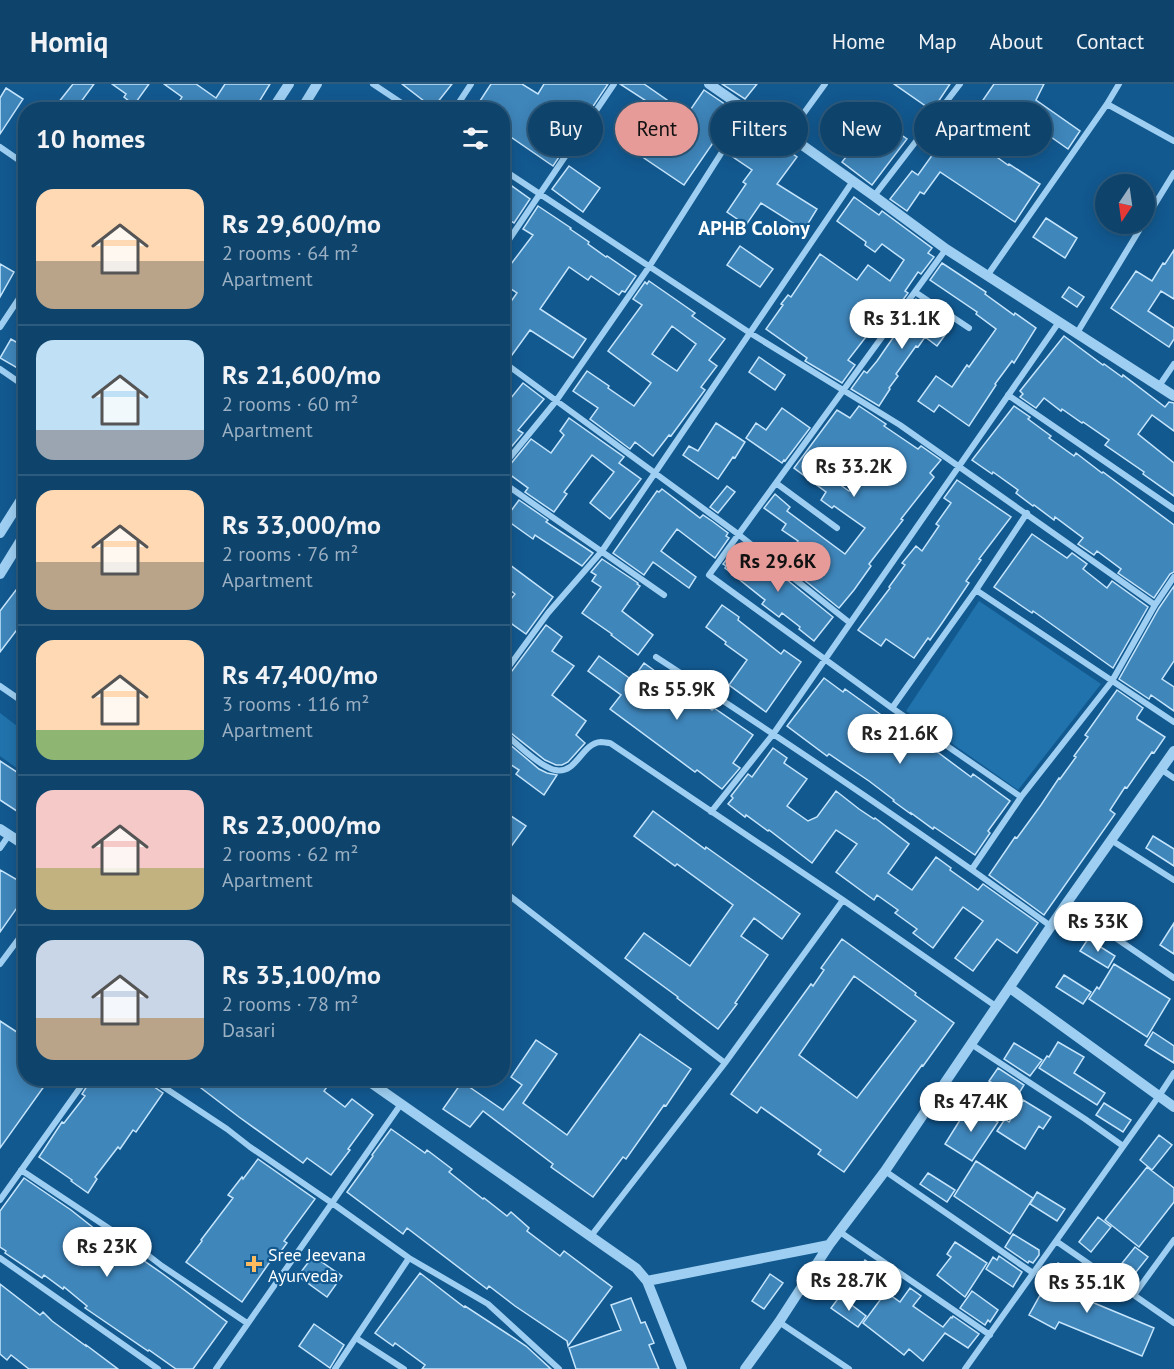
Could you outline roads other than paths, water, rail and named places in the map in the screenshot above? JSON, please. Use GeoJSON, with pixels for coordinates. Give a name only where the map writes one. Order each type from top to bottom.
{"type":"FeatureCollection","features":[{"type":"Feature","properties":{"kind":"street"},"geometry":{"type":"LineString","coordinates":[[277,102],[289,84]]}},
{"type":"Feature","properties":{"kind":"street"},"geometry":{"type":"LineString","coordinates":[[306,102],[317,84]]}},
{"type":"Feature","properties":{"kind":"street"},"geometry":{"type":"LineString","coordinates":[[372,84],[400,102]]}},
{"type":"Feature","properties":{"kind":"street"},"geometry":{"type":"LineString","coordinates":[[459,102],[471,84]]}},
{"type":"Feature","properties":{"kind":"street"},"geometry":{"type":"LineString","coordinates":[[510,238],[614,84]]}},
{"type":"Feature","properties":{"kind":"street"},"geometry":{"type":"LineString","coordinates":[[710,84],[735,102]]}},
{"type":"Feature","properties":{"kind":"street"},"geometry":{"type":"LineString","coordinates":[[808,107],[825,84]]}},
{"type":"Feature","properties":{"kind":"street"},"geometry":{"type":"LineString","coordinates":[[874,196],[960,84]]}},
{"type":"Feature","properties":{"kind":"street"},"geometry":{"type":"LineString","coordinates":[[987,276],[1119,84]]}},
{"type":"Feature","properties":{"kind":"street"},"geometry":{"type":"LineString","coordinates":[[1107,104],[1174,141]]}},
{"type":"Feature","properties":{"kind":"street"},"geometry":{"type":"LineString","coordinates":[[0,147],[18,159]]}},
{"type":"Feature","properties":{"kind":"street"},"geometry":{"type":"LineString","coordinates":[[808,149],[946,249],[1174,396]]}},
{"type":"Feature","properties":{"kind":"street"},"geometry":{"type":"LineString","coordinates":[[510,457],[556,401],[649,267],[719,156]]}},
{"type":"Feature","properties":{"kind":"street"},"geometry":{"type":"LineString","coordinates":[[1155,205],[1174,173]]}},
{"type":"Feature","properties":{"kind":"street"},"geometry":{"type":"LineString","coordinates":[[510,175],[750,333],[900,425],[960,465],[1155,605]]}},
{"type":"Feature","properties":{"kind":"street"},"geometry":{"type":"LineString","coordinates":[[510,665],[548,614],[602,551],[853,181]]}},
{"type":"Feature","properties":{"kind":"street"},"geometry":{"type":"LineString","coordinates":[[1077,333],[1137,234]]}},
{"type":"Feature","properties":{"kind":"street"},"geometry":{"type":"LineString","coordinates":[[946,249],[709,575],[892,708],[1021,797]]}},
{"type":"Feature","properties":{"kind":"street"},"geometry":{"type":"LineString","coordinates":[[915,292],[969,328]]}},
{"type":"Feature","properties":{"kind":"street"},"geometry":{"type":"LineString","coordinates":[[0,327],[18,300]]}},
{"type":"Feature","properties":{"kind":"street"},"geometry":{"type":"LineString","coordinates":[[711,812],[774,734],[1059,322]]}},
{"type":"Feature","properties":{"kind":"street"},"geometry":{"type":"LineString","coordinates":[[1159,386],[1174,364]]}},
{"type":"Feature","properties":{"kind":"street"},"geometry":{"type":"LineString","coordinates":[[510,367],[738,534],[850,623]]}},
{"type":"Feature","properties":{"kind":"street"},"geometry":{"type":"LineString","coordinates":[[0,369],[18,381]]}},
{"type":"Feature","properties":{"kind":"street"},"geometry":{"type":"LineString","coordinates":[[1008,395],[1174,509]]}},
{"type":"Feature","properties":{"kind":"street"},"geometry":{"type":"LineString","coordinates":[[776,483],[837,528]]}},
{"type":"Feature","properties":{"kind":"street"},"geometry":{"type":"LineString","coordinates":[[510,488],[664,595]]}},
{"type":"Feature","properties":{"kind":"street"},"geometry":{"type":"LineString","coordinates":[[0,533],[18,505]]}},
{"type":"Feature","properties":{"kind":"street"},"geometry":{"type":"LineString","coordinates":[[892,708],[976,590],[1027,513]]}},
{"type":"Feature","properties":{"kind":"street"},"geometry":{"type":"LineString","coordinates":[[0,574],[18,553]]}},
{"type":"Feature","properties":{"kind":"street"},"geometry":{"type":"LineString","coordinates":[[972,869],[1021,797],[1112,681],[1155,605],[1174,577]]}},
{"type":"Feature","properties":{"kind":"street"},"geometry":{"type":"LineString","coordinates":[[976,590],[1174,722]]}},
{"type":"Feature","properties":{"kind":"street"},"geometry":{"type":"LineString","coordinates":[[656,657],[774,734],[972,869],[1052,927]]}},
{"type":"Feature","properties":{"kind":"street"},"geometry":{"type":"LineString","coordinates":[[0,686],[18,698]]}},
{"type":"Feature","properties":{"kind":"street"},"geometry":{"type":"LineString","coordinates":[[510,738],[542,764],[553,770],[563,771],[572,767],[592,744],[610,743],[997,1006]]}},
{"type":"Feature","properties":{"kind":"street"},"geometry":{"type":"LineString","coordinates":[[745,1369],[829,1245],[885,1171],[1066,904],[1174,751]]}},
{"type":"Feature","properties":{"kind":"street"},"geometry":{"type":"LineString","coordinates":[[1162,770],[1174,778]]}},
{"type":"Feature","properties":{"kind":"street"},"geometry":{"type":"LineString","coordinates":[[0,848],[4,832],[18,841]]}},
{"type":"Feature","properties":{"kind":"street"},"geometry":{"type":"LineString","coordinates":[[1111,840],[1174,880]]}},
{"type":"Feature","properties":{"kind":"street"},"geometry":{"type":"LineString","coordinates":[[510,896],[725,1063]]}},
{"type":"Feature","properties":{"kind":"street"},"geometry":{"type":"LineString","coordinates":[[591,1236],[725,1063],[843,900]]}},
{"type":"Feature","properties":{"kind":"street"},"geometry":{"type":"LineString","coordinates":[[1066,904],[1174,978]]}},
{"type":"Feature","properties":{"kind":"street"},"geometry":{"type":"LineString","coordinates":[[0,964],[18,940]]}},
{"type":"Feature","properties":{"kind":"street"},"geometry":{"type":"LineString","coordinates":[[1010,988],[1174,1107]]}},
{"type":"Feature","properties":{"kind":"street"},"geometry":{"type":"LineString","coordinates":[[971,1044],[1124,1146]]}},
{"type":"Feature","properties":{"kind":"street"},"geometry":{"type":"LineString","coordinates":[[965,1369],[1174,1073]]}},
{"type":"Feature","properties":{"kind":"street"},"geometry":{"type":"LineString","coordinates":[[0,1200],[81,1086]]}},
{"type":"Feature","properties":{"kind":"street"},"geometry":{"type":"LineString","coordinates":[[162,1086],[227,1129],[409,1258],[488,1304],[560,1369]]}},
{"type":"Feature","properties":{"kind":"street"},"geometry":{"type":"LineString","coordinates":[[375,1086],[636,1268],[646,1281],[682,1369]]}},
{"type":"Feature","properties":{"kind":"street"},"geometry":{"type":"LineString","coordinates":[[216,1369],[401,1104]]}},
{"type":"Feature","properties":{"kind":"street"},"geometry":{"type":"LineString","coordinates":[[21,1170],[248,1323]]}},
{"type":"Feature","properties":{"kind":"street"},"geometry":{"type":"LineString","coordinates":[[885,1171],[1033,1274]]}},
{"type":"Feature","properties":{"kind":"street"},"geometry":{"type":"LineString","coordinates":[[840,1232],[990,1335]]}},
{"type":"Feature","properties":{"kind":"street"},"geometry":{"type":"LineString","coordinates":[[1134,1295],[1174,1240]]}},
{"type":"Feature","properties":{"kind":"street"},"geometry":{"type":"LineString","coordinates":[[1056,1241],[1174,1323]]}},
{"type":"Feature","properties":{"kind":"street"},"geometry":{"type":"LineString","coordinates":[[646,1281],[829,1245]]}},
{"type":"Feature","properties":{"kind":"street"},"geometry":{"type":"LineString","coordinates":[[0,1258],[158,1369]]}},
{"type":"Feature","properties":{"kind":"street"},"geometry":{"type":"LineString","coordinates":[[335,1369],[409,1258]]}},
{"type":"Feature","properties":{"kind":"street"},"geometry":{"type":"LineString","coordinates":[[779,1322],[849,1369]]}},
{"type":"Feature","properties":{"kind":"street"},"geometry":{"type":"LineString","coordinates":[[356,1338],[404,1369]]}},
{"type":"Feature","properties":{"kind":"place","name":"Sree Jeevana Ayurveda"},"geometry":{"type":"Point","coordinates":[254,1264]}},
{"type":"Feature","properties":{"kind":"district","name":"APHB Colony"},"geometry":{"type":"Point","coordinates":[754,228]}}]}
